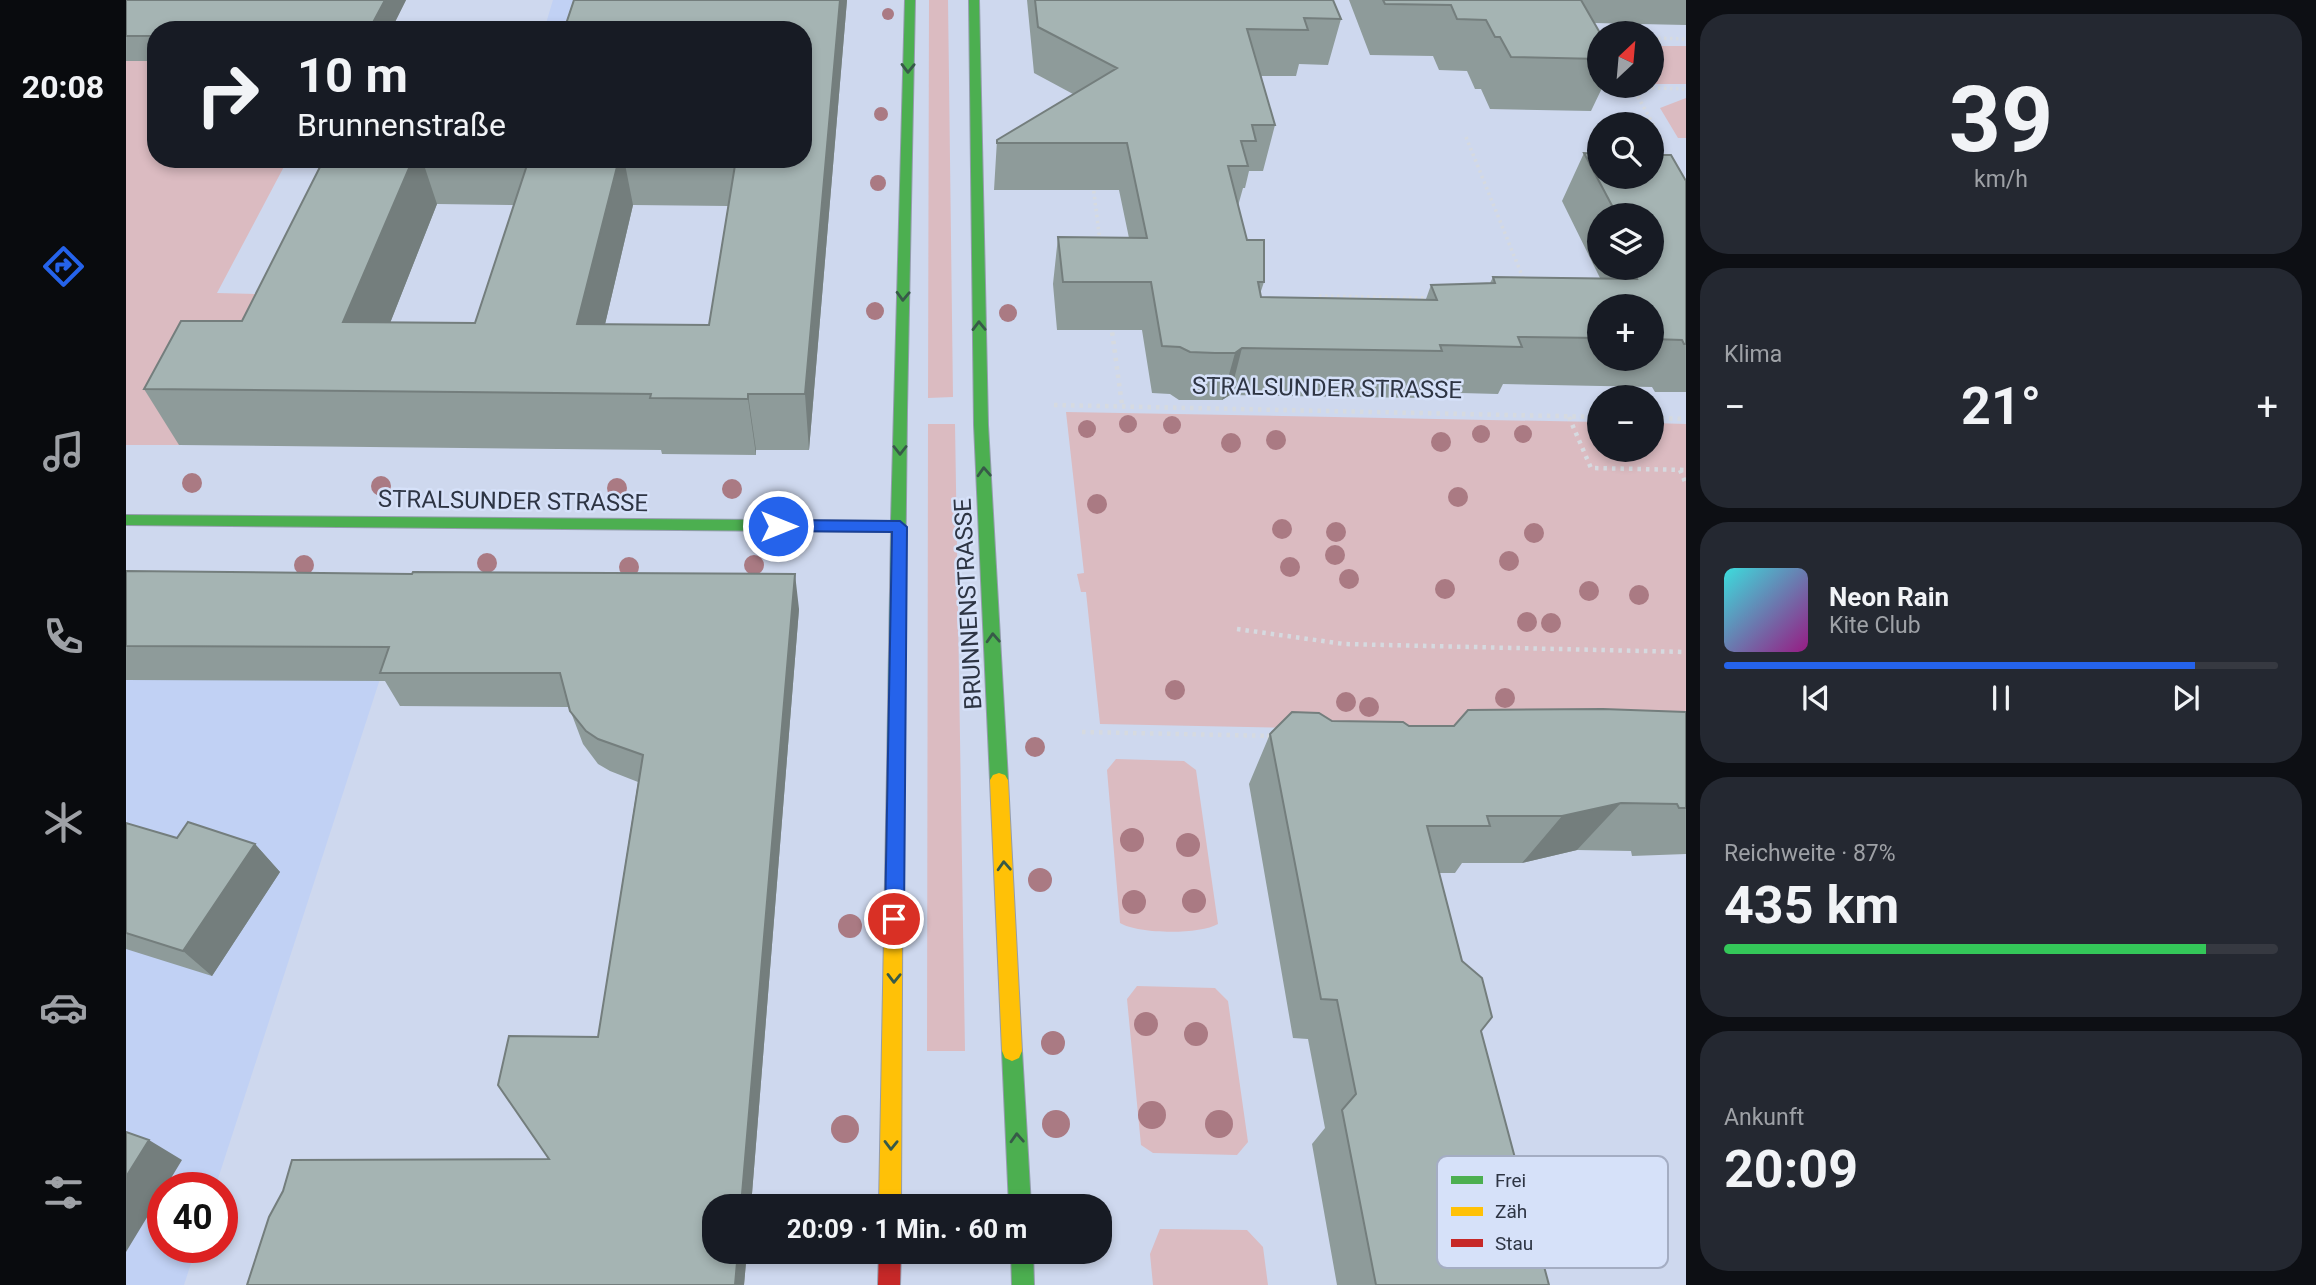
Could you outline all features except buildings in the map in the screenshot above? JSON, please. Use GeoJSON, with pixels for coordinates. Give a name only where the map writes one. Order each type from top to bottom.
{"type":"FeatureCollection","features":[{"type":"Feature","properties":{"kind":"main road"},"geometry":{"type":"LineString","coordinates":[[890,1194],[900,410],[910,0]]}},
{"type":"Feature","properties":{"kind":"main road","name":"BRUNNENSTRASSE"},"geometry":{"type":"LineString","coordinates":[[974,0],[981,425],[1019,1194]]}},
{"type":"Feature","properties":{"kind":"main road","name":"STRALSUNDER STRASSE"},"geometry":{"type":"LineString","coordinates":[[126,520],[900,527]]}},
{"type":"Feature","properties":{"kind":"main road"},"geometry":{"type":"LineString","coordinates":[[889,1285],[890,1264]]}},
{"type":"Feature","properties":{"kind":"main road"},"geometry":{"type":"LineString","coordinates":[[1022,1264],[1023,1285]]}},
{"type":"Feature","properties":{"kind":"path"},"geometry":{"type":"LineString","coordinates":[[1664,38],[1686,38]]}},
{"type":"Feature","properties":{"kind":"path"},"geometry":{"type":"LineString","coordinates":[[1664,88],[1686,89]]}},
{"type":"Feature","properties":{"kind":"path"},"geometry":{"type":"LineString","coordinates":[[1466,137],[1523,278],[1536,283]]}},
{"type":"Feature","properties":{"kind":"path"},"geometry":{"type":"LineString","coordinates":[[1092,176],[1100,243]]}},
{"type":"Feature","properties":{"kind":"path"},"geometry":{"type":"LineString","coordinates":[[1320,296],[1440,298]]}},
{"type":"Feature","properties":{"kind":"path"},"geometry":{"type":"LineString","coordinates":[[1111,324],[1122,405]]}},
{"type":"Feature","properties":{"kind":"path","name":"STRALSUNDER STRASSE"},"geometry":{"type":"LineString","coordinates":[[1054,405],[1587,417]]}},
{"type":"Feature","properties":{"kind":"path"},"geometry":{"type":"LineString","coordinates":[[1569,417],[1591,468],[1686,470]]}},
{"type":"Feature","properties":{"kind":"path"},"geometry":{"type":"LineString","coordinates":[[1664,418],[1686,419]]}},
{"type":"Feature","properties":{"kind":"path"},"geometry":{"type":"LineString","coordinates":[[1679,470],[1686,484]]}},
{"type":"Feature","properties":{"kind":"path"},"geometry":{"type":"LineString","coordinates":[[1237,629],[1344,644],[1686,652]]}},
{"type":"Feature","properties":{"kind":"path"},"geometry":{"type":"LineString","coordinates":[[1082,732],[1278,736]]}},
{"type":"Feature","properties":{"kind":"shaded area"},"geometry":{"type":"Polygon","coordinates":[[[553,0],[595,0],[587,21],[547,21],[553,0]]]}},
{"type":"Feature","properties":{"kind":"shaded area"},"geometry":{"type":"Polygon","coordinates":[[[929,0],[948,0],[953,397],[928,398],[929,0]]]}},
{"type":"Feature","properties":{"kind":"shaded area"},"geometry":{"type":"Polygon","coordinates":[[[126,27],[147,27],[147,168],[283,168],[217,293],[258,294],[179,445],[126,445],[126,27]]]}},
{"type":"Feature","properties":{"kind":"shaded area"},"geometry":{"type":"Polygon","coordinates":[[[1664,46],[1686,46],[1686,84],[1664,84],[1664,46]]]}},
{"type":"Feature","properties":{"kind":"shaded area"},"geometry":{"type":"Polygon","coordinates":[[[1686,98],[1686,138],[1678,138],[1660,108],[1686,98]]]}},
{"type":"Feature","properties":{"kind":"shaded area"},"geometry":{"type":"Polygon","coordinates":[[[1066,412],[1587,422],[1587,462],[1664,462],[1664,423],[1686,424],[1686,736],[1100,724],[1086,592],[1081,592],[1077,574],[1084,573],[1066,412]]]}},
{"type":"Feature","properties":{"kind":"shaded area"},"geometry":{"type":"Polygon","coordinates":[[[928,424],[955,424],[965,1051],[927,1051],[928,424]]]}},
{"type":"Feature","properties":{"kind":"shaded area"},"geometry":{"type":"Polygon","coordinates":[[[126,606],[403,608],[220,1172],[147,1172],[147,1263],[191,1263],[184,1285],[126,1285],[126,606]]]}},
{"type":"Feature","properties":{"kind":"shaded area"},"geometry":{"type":"Polygon","coordinates":[[[1116,759],[1184,761],[1196,770],[1218,924],[1197,930],[1169,932],[1129,927],[1120,923],[1107,770],[1116,759]]]}},
{"type":"Feature","properties":{"kind":"shaded area"},"geometry":{"type":"Polygon","coordinates":[[[1137,986],[1215,988],[1228,1001],[1248,1142],[1237,1155],[1153,1153],[1141,1145],[1127,999],[1137,986]]]}},
{"type":"Feature","properties":{"kind":"shaded area"},"geometry":{"type":"Polygon","coordinates":[[[1160,1229],[1247,1230],[1263,1247],[1268,1285],[1153,1285],[1150,1254],[1160,1229]]]}},
{"type":"Feature","properties":{"kind":"traffic: fast"},"geometry":{"type":"LineString","coordinates":[[895,771],[910,0]]}},
{"type":"Feature","properties":{"kind":"traffic: fast"},"geometry":{"type":"LineString","coordinates":[[974,0],[981,425],[999,780]]}},
{"type":"Feature","properties":{"kind":"traffic: fast"},"geometry":{"type":"LineString","coordinates":[[126,520],[899,527]]}},
{"type":"Feature","properties":{"kind":"traffic: fast"},"geometry":{"type":"LineString","coordinates":[[1012,1051],[1019,1194]]}},
{"type":"Feature","properties":{"kind":"traffic: fast"},"geometry":{"type":"LineString","coordinates":[[1022,1264],[1023,1285]]}},
{"type":"Feature","properties":{"kind":"traffic: slow"},"geometry":{"type":"LineString","coordinates":[[890,1194],[895,771]]}},
{"type":"Feature","properties":{"kind":"traffic: slow"},"geometry":{"type":"LineString","coordinates":[[999,780],[1012,1051]]}},
{"type":"Feature","properties":{"kind":"traffic: jam"},"geometry":{"type":"LineString","coordinates":[[889,1285],[890,1264]]}},
{"type":"Feature","properties":{"kind":"route"},"geometry":{"type":"LineString","coordinates":[[778,526],[900,527],[894,919]]}}]}
